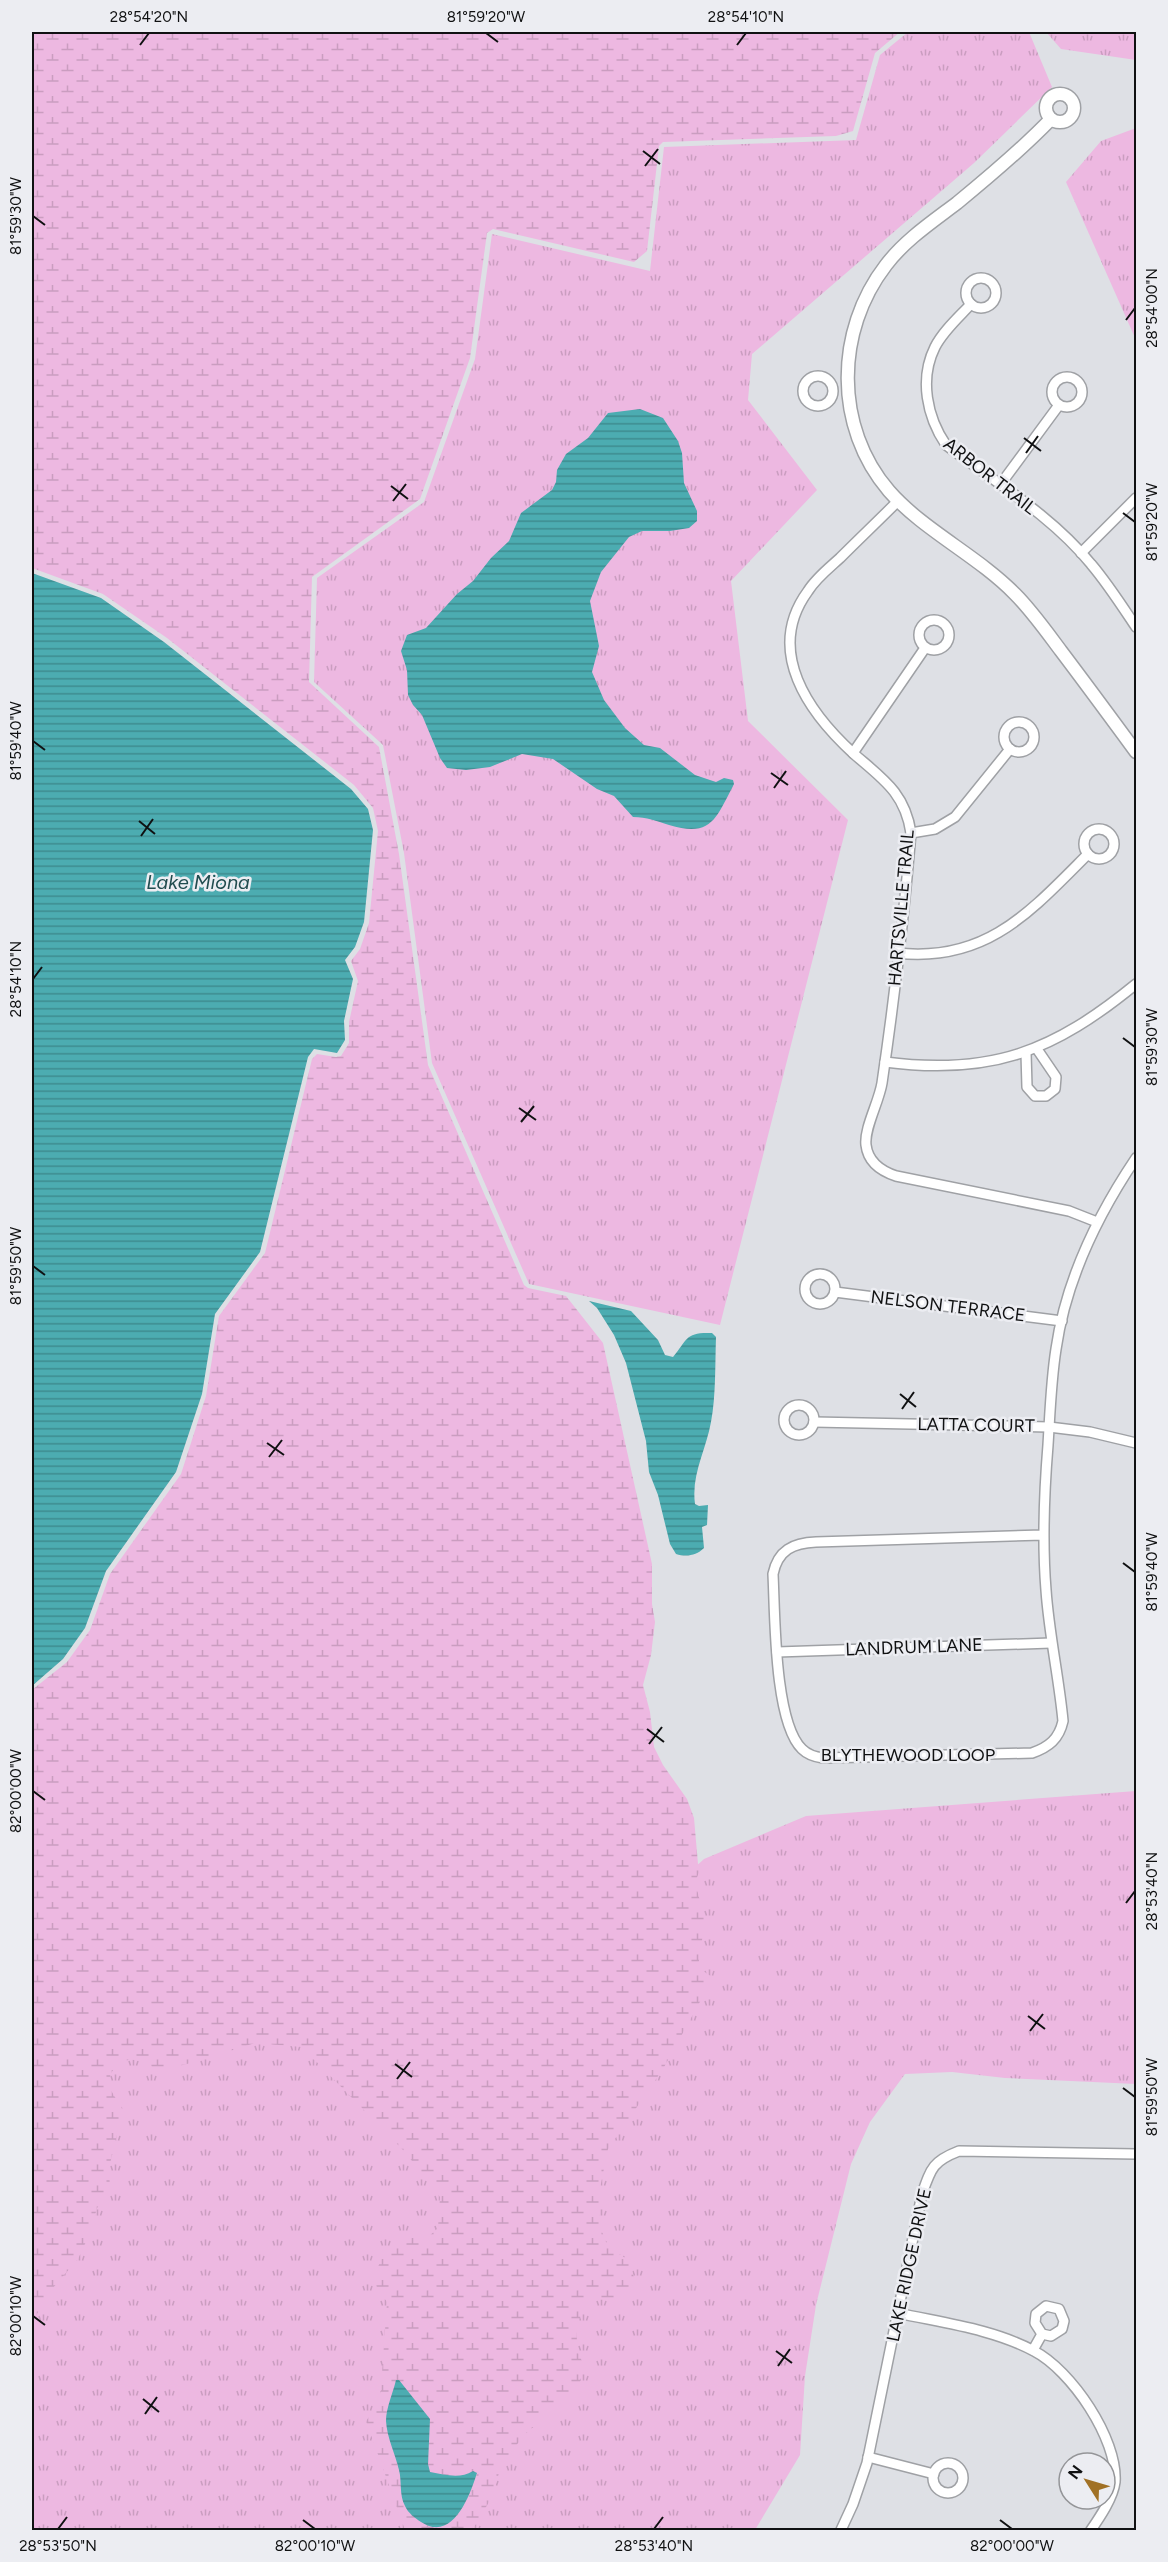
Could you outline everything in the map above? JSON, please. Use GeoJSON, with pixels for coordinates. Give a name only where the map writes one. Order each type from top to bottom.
{"type":"FeatureCollection","features":[{"type":"Feature","properties":{"kind":"street"},"geometry":{"type":"LineString","coordinates":[[1051,119],[1015,156],[920,232],[887,264],[868,292],[854,325],[850,347],[848,391],[851,412],[864,453],[877,474],[899,500],[1016,594],[1137,752]]}},
{"type":"Feature","properties":{"kind":"street","name":"ARBOR TRAIL"},"geometry":{"type":"LineString","coordinates":[[971,304],[934,348],[926,375],[929,414],[935,430],[946,445],[1049,523],[1081,553],[1091,563],[1137,627]]}},
{"type":"Feature","properties":{"kind":"street"},"geometry":{"type":"LineString","coordinates":[[833,391],[848,391]]}},
{"type":"Feature","properties":{"kind":"street"},"geometry":{"type":"LineString","coordinates":[[1000,485],[1059,405]]}},
{"type":"Feature","properties":{"kind":"street"},"geometry":{"type":"LineString","coordinates":[[1081,553],[1137,498]]}},
{"type":"Feature","properties":{"kind":"street","name":"HARTSVILLE TRAIL"},"geometry":{"type":"LineString","coordinates":[[899,500],[807,591],[794,619],[790,637],[791,654],[799,684],[824,725],[895,791],[908,815],[910,833],[885,1062],[877,1106],[866,1135],[870,1157],[885,1172],[1069,1210],[1097,1222]]}},
{"type":"Feature","properties":{"kind":"street"},"geometry":{"type":"LineString","coordinates":[[853,753],[925,648]]}},
{"type":"Feature","properties":{"kind":"street"},"geometry":{"type":"LineString","coordinates":[[910,833],[935,829],[955,817],[1010,749]]}},
{"type":"Feature","properties":{"kind":"street"},"geometry":{"type":"LineString","coordinates":[[897,953],[915,955],[956,951],[997,935],[1036,905],[1088,854]]}},
{"type":"Feature","properties":{"kind":"street"},"geometry":{"type":"LineString","coordinates":[[885,1062],[942,1067],[981,1063],[1026,1053],[1094,1017],[1137,984]]}},
{"type":"Feature","properties":{"kind":"street"},"geometry":{"type":"LineString","coordinates":[[1026,1053],[1027,1087],[1035,1096],[1046,1096],[1055,1089],[1056,1077],[1037,1049]]}},
{"type":"Feature","properties":{"kind":"street","name":"BLYTHEWOOD LOOP"},"geometry":{"type":"LineString","coordinates":[[1043,1535],[816,1542],[794,1545],[780,1555],[775,1563],[773,1574],[781,1687],[792,1732],[803,1750],[813,1756],[823,1758],[1022,1754],[1044,1749],[1061,1731],[1062,1708],[1051,1643],[1043,1535],[1055,1358],[1062,1321],[1076,1273],[1097,1222],[1137,1158]]}},
{"type":"Feature","properties":{"kind":"street","name":"NELSON TERRACE"},"geometry":{"type":"LineString","coordinates":[[835,1292],[1062,1321]]}},
{"type":"Feature","properties":{"kind":"street","name":"LATTA COURT"},"geometry":{"type":"LineString","coordinates":[[814,1422],[1049,1427],[1090,1432],[1137,1443]]}},
{"type":"Feature","properties":{"kind":"street","name":"LANDRUM LANE"},"geometry":{"type":"LineString","coordinates":[[777,1652],[1051,1643]]}},
{"type":"Feature","properties":{"kind":"street","name":"LAKE RIDGE DRIVE"},"geometry":{"type":"LineString","coordinates":[[841,2530],[853,2504],[868,2457],[922,2194],[928,2177],[941,2158],[959,2151],[1137,2154]]}},
{"type":"Feature","properties":{"kind":"street"},"geometry":{"type":"LineString","coordinates":[[898,2313],[1011,2340],[1033,2350],[1054,2364],[1082,2396],[1102,2426],[1115,2467],[1114,2485],[1101,2516],[1091,2530]]}},
{"type":"Feature","properties":{"kind":"street"},"geometry":{"type":"LineString","coordinates":[[1033,2350],[1042,2334]]}},
{"type":"Feature","properties":{"kind":"street"},"geometry":{"type":"LineString","coordinates":[[868,2457],[934,2474]]}},
{"type":"Feature","properties":{"kind":"green space"},"geometry":{"type":"Polygon","coordinates":[[[32,32],[900,32],[875,53],[853,131],[836,136],[663,142],[659,146],[647,251],[634,262],[493,229],[487,233],[470,358],[420,499],[312,577],[309,682],[379,747],[399,854],[428,1065],[524,1285],[528,1288],[566,1296],[603,1343],[652,1564],[652,1604],[655,1622],[651,1655],[643,1685],[650,1712],[654,1747],[663,1765],[687,1799],[694,1818],[698,1864],[703,1863],[695,1882],[705,1920],[698,1967],[713,1978],[663,2069],[608,2149],[600,2188],[599,2224],[608,2247],[630,2261],[635,2283],[615,2299],[591,2300],[582,2311],[576,2329],[578,2352],[584,2366],[578,2389],[524,2435],[501,2466],[492,2497],[474,2527],[467,2530],[405,2530],[366,2421],[380,2402],[387,2302],[374,2283],[377,2269],[393,2243],[407,2237],[427,2238],[438,2228],[440,2197],[405,2152],[302,2047],[255,2043],[158,2071],[135,2060],[123,2061],[113,2070],[109,2082],[110,2087],[123,2109],[109,2168],[110,2191],[97,2208],[90,2233],[78,2259],[46,2296],[32,2324],[32,1690],[67,1662],[90,1630],[110,1574],[181,1474],[206,1396],[219,1316],[265,1253],[312,1059],[317,1054],[341,1056],[349,1043],[349,1022],[358,981],[351,961],[360,949],[369,923],[378,831],[373,808],[354,785],[167,638],[103,594],[32,568],[32,32]],[[390,2443],[399,2470],[404,2506],[455,2519],[466,2504],[477,2474],[473,2471],[457,2476],[430,2473],[429,2445],[390,2443]]]}},
{"type":"Feature","properties":{"kind":"green space"},"geometry":{"type":"Polygon","coordinates":[[[908,32],[1029,32],[1052,87],[974,163],[752,354],[748,400],[817,490],[731,581],[748,721],[848,820],[720,1325],[529,1284],[432,1063],[404,853],[383,745],[314,682],[317,578],[424,502],[475,359],[492,234],[650,271],[664,147],[856,140],[880,55],[908,32]]]}},
{"type":"Feature","properties":{"kind":"green space"},"geometry":{"type":"Polygon","coordinates":[[[1046,32],[1136,32],[1136,60],[1061,49],[1046,32]]]}},
{"type":"Feature","properties":{"kind":"green space"},"geometry":{"type":"Polygon","coordinates":[[[1136,128],[1136,340],[1066,182],[1101,141],[1136,128]]]}},
{"type":"Feature","properties":{"kind":"green space"},"geometry":{"type":"Polygon","coordinates":[[[1136,1791],[1136,2084],[1005,2078],[952,2072],[905,2074],[870,2122],[851,2164],[816,2305],[805,2376],[800,2455],[755,2530],[32,2530],[32,2297],[98,2064],[227,1982],[453,2089],[704,1859],[806,1816],[1136,1791]]]}},
{"type":"Feature","properties":{"kind":"water"},"geometry":{"type":"Polygon","coordinates":[[[640,409],[663,418],[678,441],[682,453],[684,483],[697,511],[697,521],[689,528],[642,531],[629,537],[601,572],[590,601],[599,646],[592,672],[604,700],[625,728],[644,745],[660,748],[695,775],[716,782],[724,778],[733,780],[734,784],[717,815],[704,827],[695,829],[633,817],[614,796],[597,789],[553,759],[522,754],[490,767],[466,770],[447,768],[440,758],[422,715],[408,695],[407,670],[401,651],[407,635],[426,628],[509,541],[521,513],[552,490],[556,482],[557,470],[566,454],[588,438],[608,413],[640,409]]]}},
{"type":"Feature","properties":{"kind":"water","name":"Lake Miona"},"geometry":{"type":"Polygon","coordinates":[[[32,573],[101,598],[164,642],[351,789],[368,809],[373,830],[364,922],[355,947],[345,960],[353,979],[344,1021],[345,1040],[337,1053],[314,1049],[308,1057],[260,1252],[215,1314],[202,1394],[176,1472],[106,1571],[85,1628],[63,1659],[32,1686],[32,573]]]}},
{"type":"Feature","properties":{"kind":"water"},"geometry":{"type":"Polygon","coordinates":[[[589,1301],[631,1311],[658,1340],[665,1355],[673,1357],[692,1335],[712,1333],[716,1337],[713,1412],[694,1493],[695,1504],[708,1505],[707,1525],[702,1527],[704,1548],[701,1551],[687,1556],[676,1554],[670,1544],[658,1495],[649,1472],[646,1441],[626,1363],[614,1335],[597,1308],[589,1301]]]}},
{"type":"Feature","properties":{"kind":"water"},"geometry":{"type":"Polygon","coordinates":[[[396,2380],[399,2380],[430,2419],[428,2464],[430,2472],[453,2476],[473,2471],[477,2473],[465,2504],[451,2522],[442,2526],[432,2527],[421,2522],[406,2509],[403,2502],[399,2470],[386,2421],[396,2380]]]}}]}
